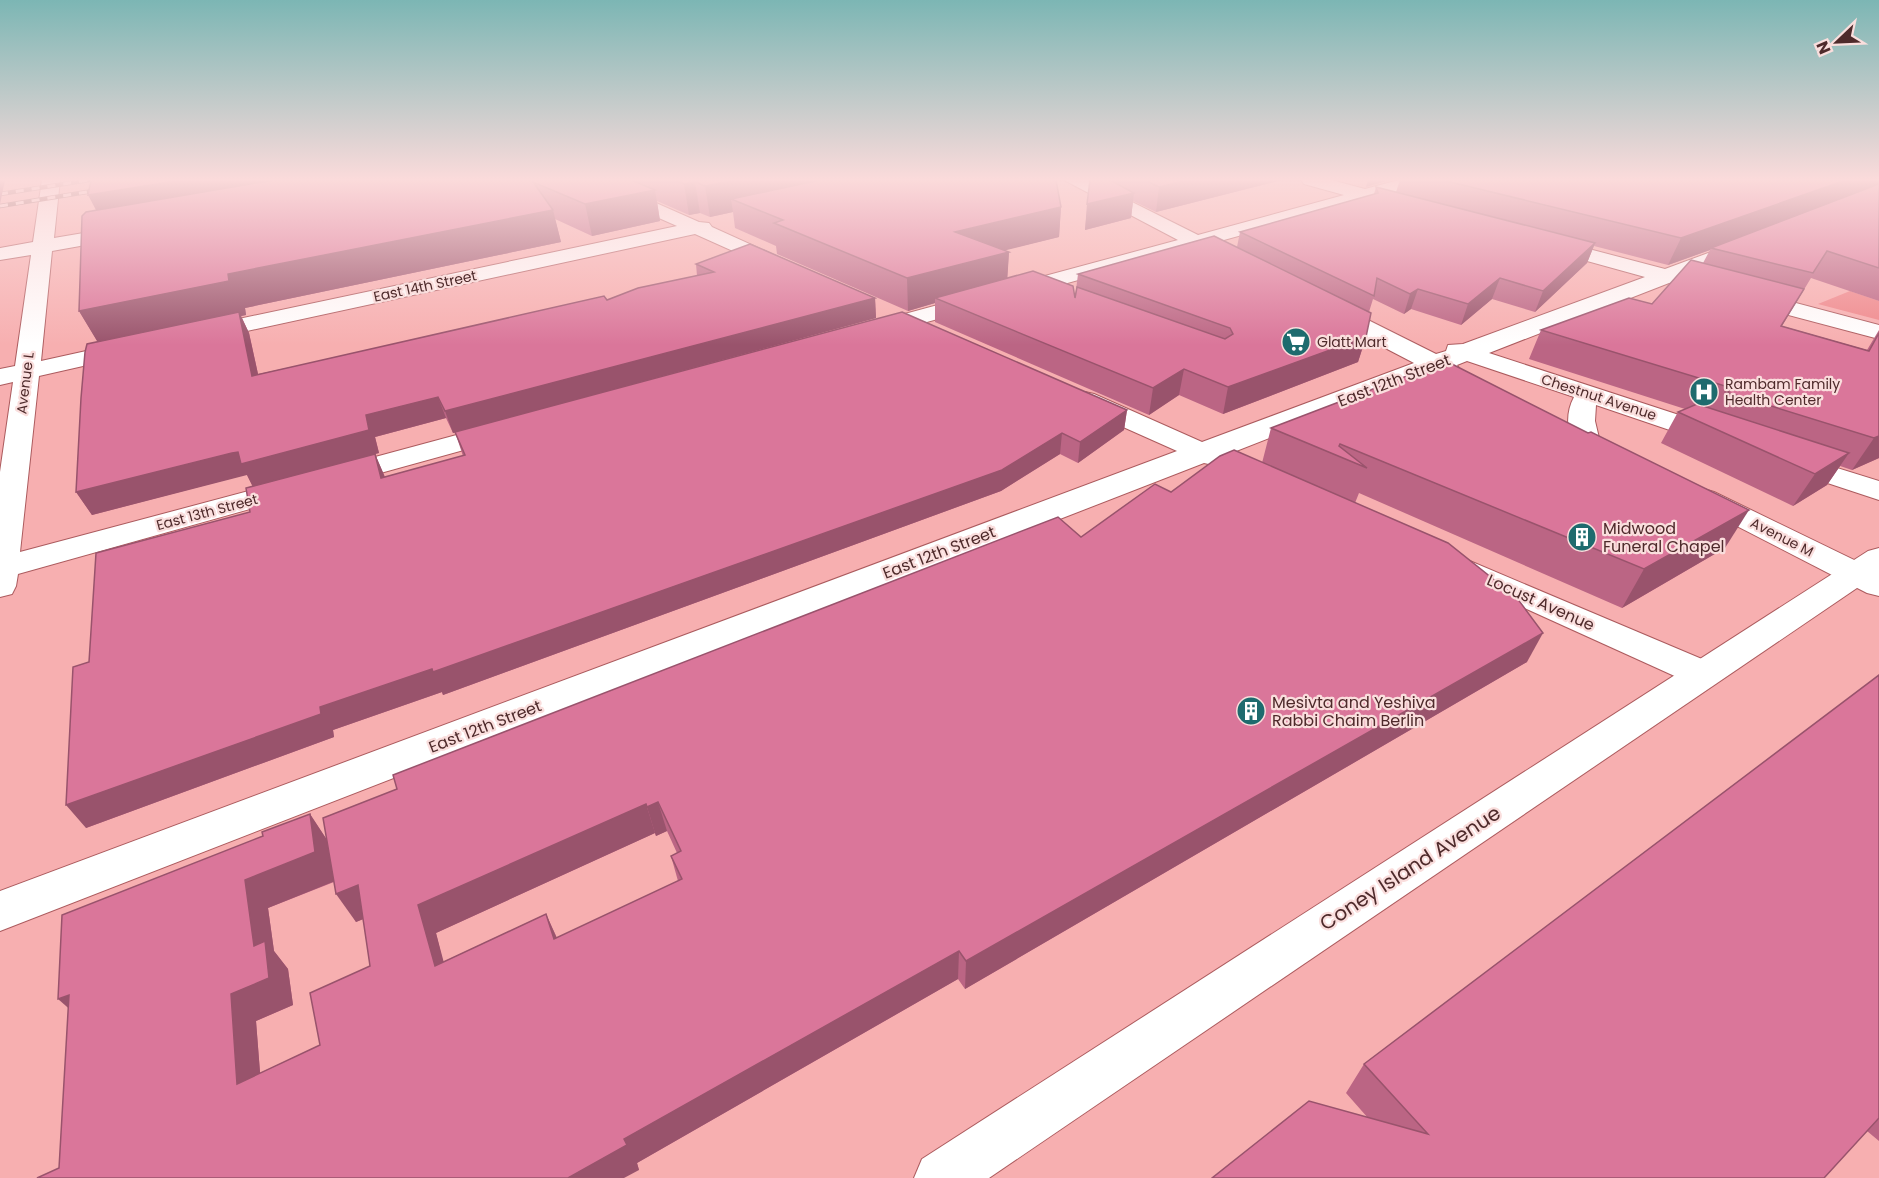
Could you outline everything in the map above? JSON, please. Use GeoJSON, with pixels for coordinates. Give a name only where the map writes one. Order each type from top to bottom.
{"type":"FeatureCollection","features":[{"type":"Feature","properties":{"kind":"street","name":"Avenue L"},"geometry":{"type":"LineString","coordinates":[[1,574],[44,235]]}},
{"type":"Feature","properties":{"kind":"street"},"geometry":{"type":"LineString","coordinates":[[0,254],[106,235]]}},
{"type":"Feature","properties":{"kind":"street","name":"East 14th Street"},"geometry":{"type":"LineString","coordinates":[[178,339],[663,235]]}},
{"type":"Feature","properties":{"kind":"street"},"geometry":{"type":"LineString","coordinates":[[712,235],[798,273]]}},
{"type":"Feature","properties":{"kind":"street"},"geometry":{"type":"LineString","coordinates":[[1181,235],[1226,258]]}},
{"type":"Feature","properties":{"kind":"street"},"geometry":{"type":"LineString","coordinates":[[852,336],[1221,235]]}},
{"type":"Feature","properties":{"kind":"street"},"geometry":{"type":"LineString","coordinates":[[1526,238],[1699,285]]}},
{"type":"Feature","properties":{"kind":"street","name":"East 12th Street"},"geometry":{"type":"LineString","coordinates":[[0,911],[1762,240]]}},
{"type":"Feature","properties":{"kind":"street"},"geometry":{"type":"LineString","coordinates":[[1724,291],[1879,332]]}},
{"type":"Feature","properties":{"kind":"street"},"geometry":{"type":"LineString","coordinates":[[1314,302],[1450,358],[1475,383]]}},
{"type":"Feature","properties":{"kind":"street"},"geometry":{"type":"LineString","coordinates":[[874,307],[944,338]]}},
{"type":"Feature","properties":{"kind":"street"},"geometry":{"type":"LineString","coordinates":[[0,377],[143,346]]}},
{"type":"Feature","properties":{"kind":"street","name":"Chestnut Avenue"},"geometry":{"type":"LineString","coordinates":[[1450,358],[1589,394],[1733,442]]}},
{"type":"Feature","properties":{"kind":"street"},"geometry":{"type":"LineString","coordinates":[[1064,391],[1236,468]]}},
{"type":"Feature","properties":{"kind":"street"},"geometry":{"type":"LineString","coordinates":[[1555,423],[1595,443],[1581,419],[1582,403],[1589,394]]}},
{"type":"Feature","properties":{"kind":"street","name":"East 13th Street"},"geometry":{"type":"LineString","coordinates":[[1,574],[519,426]]}},
{"type":"Feature","properties":{"kind":"street"},"geometry":{"type":"LineString","coordinates":[[1767,453],[1879,491]]}},
{"type":"Feature","properties":{"kind":"street","name":"Avenue M"},"geometry":{"type":"LineString","coordinates":[[1676,484],[1871,572]]}},
{"type":"Feature","properties":{"kind":"street","name":"Locust Avenue"},"geometry":{"type":"LineString","coordinates":[[1432,554],[1703,674]]}},
{"type":"Feature","properties":{"kind":"street","name":"Coney Island Avenue"},"geometry":{"type":"LineString","coordinates":[[941,1178],[1703,674],[1871,572]]}},
{"type":"Feature","properties":{"kind":"shaded area"},"geometry":{"type":"Polygon","coordinates":[[[1850,291],[1879,301],[1879,320],[1818,304],[1850,291]]]}},
{"type":"Feature","properties":{"kind":"building"},"geometry":{"type":"Polygon","coordinates":[[[81,235],[426,235],[228,274],[229,281],[79,311],[81,235]]]}},
{"type":"Feature","properties":{"kind":"building"},"geometry":{"type":"Polygon","coordinates":[[[803,235],[963,235],[1009,252],[907,278],[803,235]]]}},
{"type":"Feature","properties":{"kind":"building"},"geometry":{"type":"Polygon","coordinates":[[[1246,235],[1564,235],[1595,243],[1543,291],[1500,278],[1468,304],[1418,289],[1410,294],[1377,278],[1374,296],[1246,235]]]}},
{"type":"Feature","properties":{"kind":"building"},"geometry":{"type":"Polygon","coordinates":[[[1669,235],[1690,235],[1681,238],[1669,235]]]}},
{"type":"Feature","properties":{"kind":"building"},"geometry":{"type":"Polygon","coordinates":[[[1745,235],[1879,235],[1879,268],[1827,251],[1813,273],[1711,248],[1745,235]]]}},
{"type":"Feature","properties":{"kind":"building"},"geometry":{"type":"Polygon","coordinates":[[[1214,236],[1371,313],[1366,337],[1228,387],[1184,369],[1153,388],[935,298],[1033,271],[1073,286],[1075,298],[1077,287],[1225,339],[1233,334],[1230,328],[1078,274],[1214,236]]]}},
{"type":"Feature","properties":{"kind":"building"},"geometry":{"type":"Polygon","coordinates":[[[750,244],[875,298],[445,411],[438,397],[366,415],[369,430],[241,464],[238,452],[232,453],[76,492],[81,398],[87,344],[239,312],[252,376],[604,296],[607,300],[638,288],[714,272],[696,264],[750,244]]]}},
{"type":"Feature","properties":{"kind":"building"},"geometry":{"type":"Polygon","coordinates":[[[1691,260],[1804,289],[1781,326],[1869,351],[1879,333],[1879,436],[1874,438],[1726,392],[1735,389],[1541,330],[1629,298],[1652,304],[1691,260]]]}},
{"type":"Feature","properties":{"kind":"building"},"geometry":{"type":"Polygon","coordinates":[[[902,312],[1127,410],[1080,442],[1062,433],[1002,470],[433,672],[432,669],[320,707],[321,714],[66,805],[73,667],[89,662],[96,553],[250,512],[246,488],[375,454],[381,478],[465,455],[455,432],[902,312]]]}},
{"type":"Feature","properties":{"kind":"building"},"geometry":{"type":"Polygon","coordinates":[[[1446,361],[1588,433],[1591,432],[1749,510],[1644,569],[1340,444],[1339,446],[1367,468],[1271,428],[1446,361]]]}},
{"type":"Feature","properties":{"kind":"building"},"geometry":{"type":"Polygon","coordinates":[[[1697,404],[1849,453],[1815,474],[1678,412],[1697,404]]]}},
{"type":"Feature","properties":{"kind":"building"},"geometry":{"type":"Polygon","coordinates":[[[1234,450],[1448,543],[1517,598],[1543,633],[966,961],[959,951],[624,1139],[627,1145],[568,1178],[37,1178],[59,1168],[69,995],[58,999],[62,915],[263,836],[262,832],[310,814],[315,852],[245,880],[254,946],[265,941],[269,978],[231,994],[237,1084],[320,1045],[310,993],[370,966],[358,885],[336,894],[323,818],[397,789],[393,775],[1058,517],[1081,537],[1155,484],[1171,492],[1220,456],[1234,450]],[[658,802],[647,807],[646,804],[418,905],[435,966],[546,914],[554,939],[682,879],[671,856],[681,851],[658,802]]]}},
{"type":"Feature","properties":{"kind":"building"},"geometry":{"type":"Polygon","coordinates":[[[1879,675],[1879,1118],[1824,1178],[1212,1178],[1309,1101],[1428,1134],[1364,1064],[1879,675]]]}},
{"type":"Feature","properties":{"kind":"place","name":"Glatt Mart"},"geometry":{"type":"Point","coordinates":[1296,342]}},
{"type":"Feature","properties":{"kind":"place","name":"Rambam Family Health Center"},"geometry":{"type":"Point","coordinates":[1704,392]}},
{"type":"Feature","properties":{"kind":"place","name":"Midwood Funeral Chapel"},"geometry":{"type":"Point","coordinates":[1582,537]}},
{"type":"Feature","properties":{"kind":"place","name":"Mesivta and Yeshiva Rabbi Chaim Berlin"},"geometry":{"type":"Point","coordinates":[1251,711]}}]}
